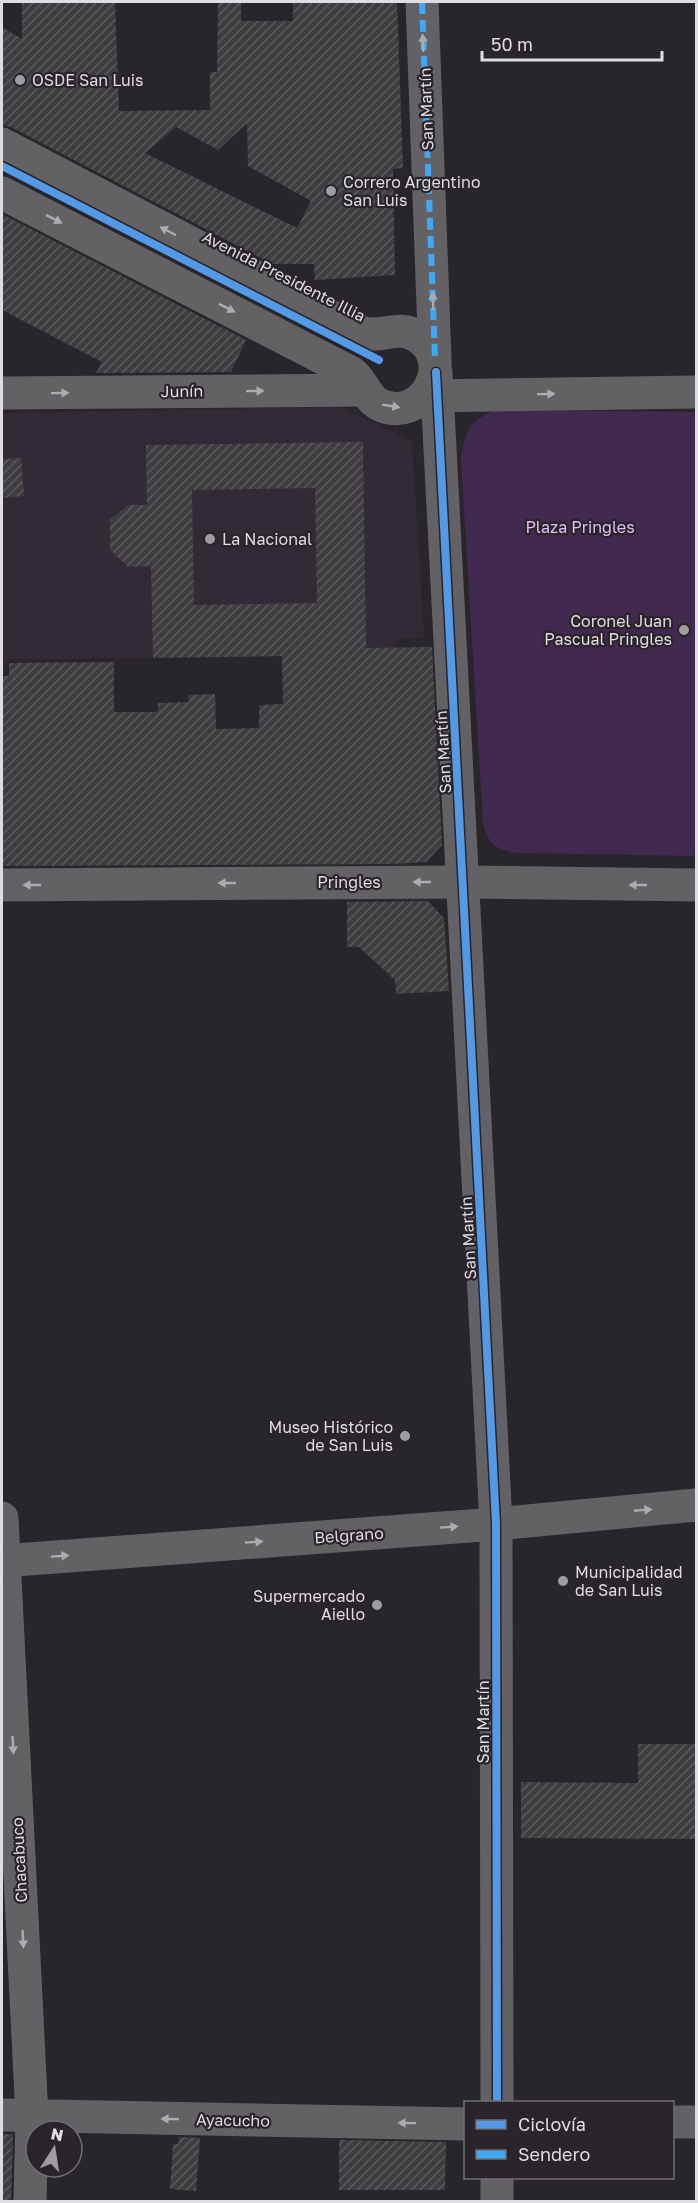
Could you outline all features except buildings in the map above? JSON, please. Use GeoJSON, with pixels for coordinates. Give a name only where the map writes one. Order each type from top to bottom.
{"type":"FeatureCollection","features":[{"type":"Feature","properties":{"kind":"street","name":"San Martín"},"geometry":{"type":"LineString","coordinates":[[422,2],[433,381],[441,462],[496,1524],[497,2101]]}},
{"type":"Feature","properties":{"kind":"street","name":"Avenida Presidente Illia"},"geometry":{"type":"LineString","coordinates":[[2,144],[361,332],[376,334],[397,330],[416,335],[426,343],[433,381]]}},
{"type":"Feature","properties":{"kind":"street"},"geometry":{"type":"LineString","coordinates":[[2,193],[352,373],[363,390],[377,403],[390,407],[409,406],[433,381],[513,394],[696,392]]}},
{"type":"Feature","properties":{"kind":"street","name":"Junín"},"geometry":{"type":"LineString","coordinates":[[2,393],[363,390]]}},
{"type":"Feature","properties":{"kind":"street"},"geometry":{"type":"LineString","coordinates":[[441,462],[458,428],[470,414],[485,403],[513,394]]}},
{"type":"Feature","properties":{"kind":"street","name":"Pringles"},"geometry":{"type":"LineString","coordinates":[[2,885],[463,882],[696,885]]}},
{"type":"Feature","properties":{"kind":"street","name":"Belgrano"},"geometry":{"type":"LineString","coordinates":[[3,1561],[496,1524],[696,1505]]}},
{"type":"Feature","properties":{"kind":"street","name":"Chacabuco"},"geometry":{"type":"LineString","coordinates":[[2,1518],[17,2116],[30,2202]]}},
{"type":"Feature","properties":{"kind":"street","name":"Ayacucho"},"geometry":{"type":"LineString","coordinates":[[17,2116],[464,2124]]}},
{"type":"Feature","properties":{"kind":"street"},"geometry":{"type":"LineString","coordinates":[[674,2122],[696,2122]]}},
{"type":"Feature","properties":{"kind":"street"},"geometry":{"type":"LineString","coordinates":[[497,2179],[497,2202]]}},
{"type":"Feature","properties":{"kind":"shaded area","name":"La Nacional"},"geometry":{"type":"Polygon","coordinates":[[[340,407],[412,441],[424,637],[394,640],[392,652],[7,660],[4,671],[2,671],[2,413],[340,407]]]}},
{"type":"Feature","properties":{"kind":"green space","name":"Plaza Pringles"},"geometry":{"type":"Polygon","coordinates":[[[497,410],[696,412],[696,856],[517,853],[498,848],[487,836],[483,823],[461,459],[464,442],[470,428],[481,417],[497,410]]]}},
{"type":"Feature","properties":{"kind":"marked path"},"geometry":{"type":"LineString","coordinates":[[422,2],[435,360]]}},
{"type":"Feature","properties":{"kind":"cycle path"},"geometry":{"type":"LineString","coordinates":[[2,166],[379,360]]}},
{"type":"Feature","properties":{"kind":"cycle path"},"geometry":{"type":"LineString","coordinates":[[436,372],[496,1524],[497,2101]]}},
{"type":"Feature","properties":{"kind":"place","name":"OSDE San Luis"},"geometry":{"type":"Point","coordinates":[20,80]}},
{"type":"Feature","properties":{"kind":"place","name":"Correro Argentino San Luis"},"geometry":{"type":"Point","coordinates":[331,191]}},
{"type":"Feature","properties":{"kind":"place","name":"La Nacional"},"geometry":{"type":"Point","coordinates":[210,539]}},
{"type":"Feature","properties":{"kind":"place","name":"Coronel Juan Pascual Pringles"},"geometry":{"type":"Point","coordinates":[684,630]}},
{"type":"Feature","properties":{"kind":"place","name":"Museo Histórico de San Luis"},"geometry":{"type":"Point","coordinates":[405,1436]}},
{"type":"Feature","properties":{"kind":"place","name":"Municipalidad de San Luis"},"geometry":{"type":"Point","coordinates":[563,1581]}},
{"type":"Feature","properties":{"kind":"place","name":"Supermercado Aiello"},"geometry":{"type":"Point","coordinates":[377,1605]}}]}
